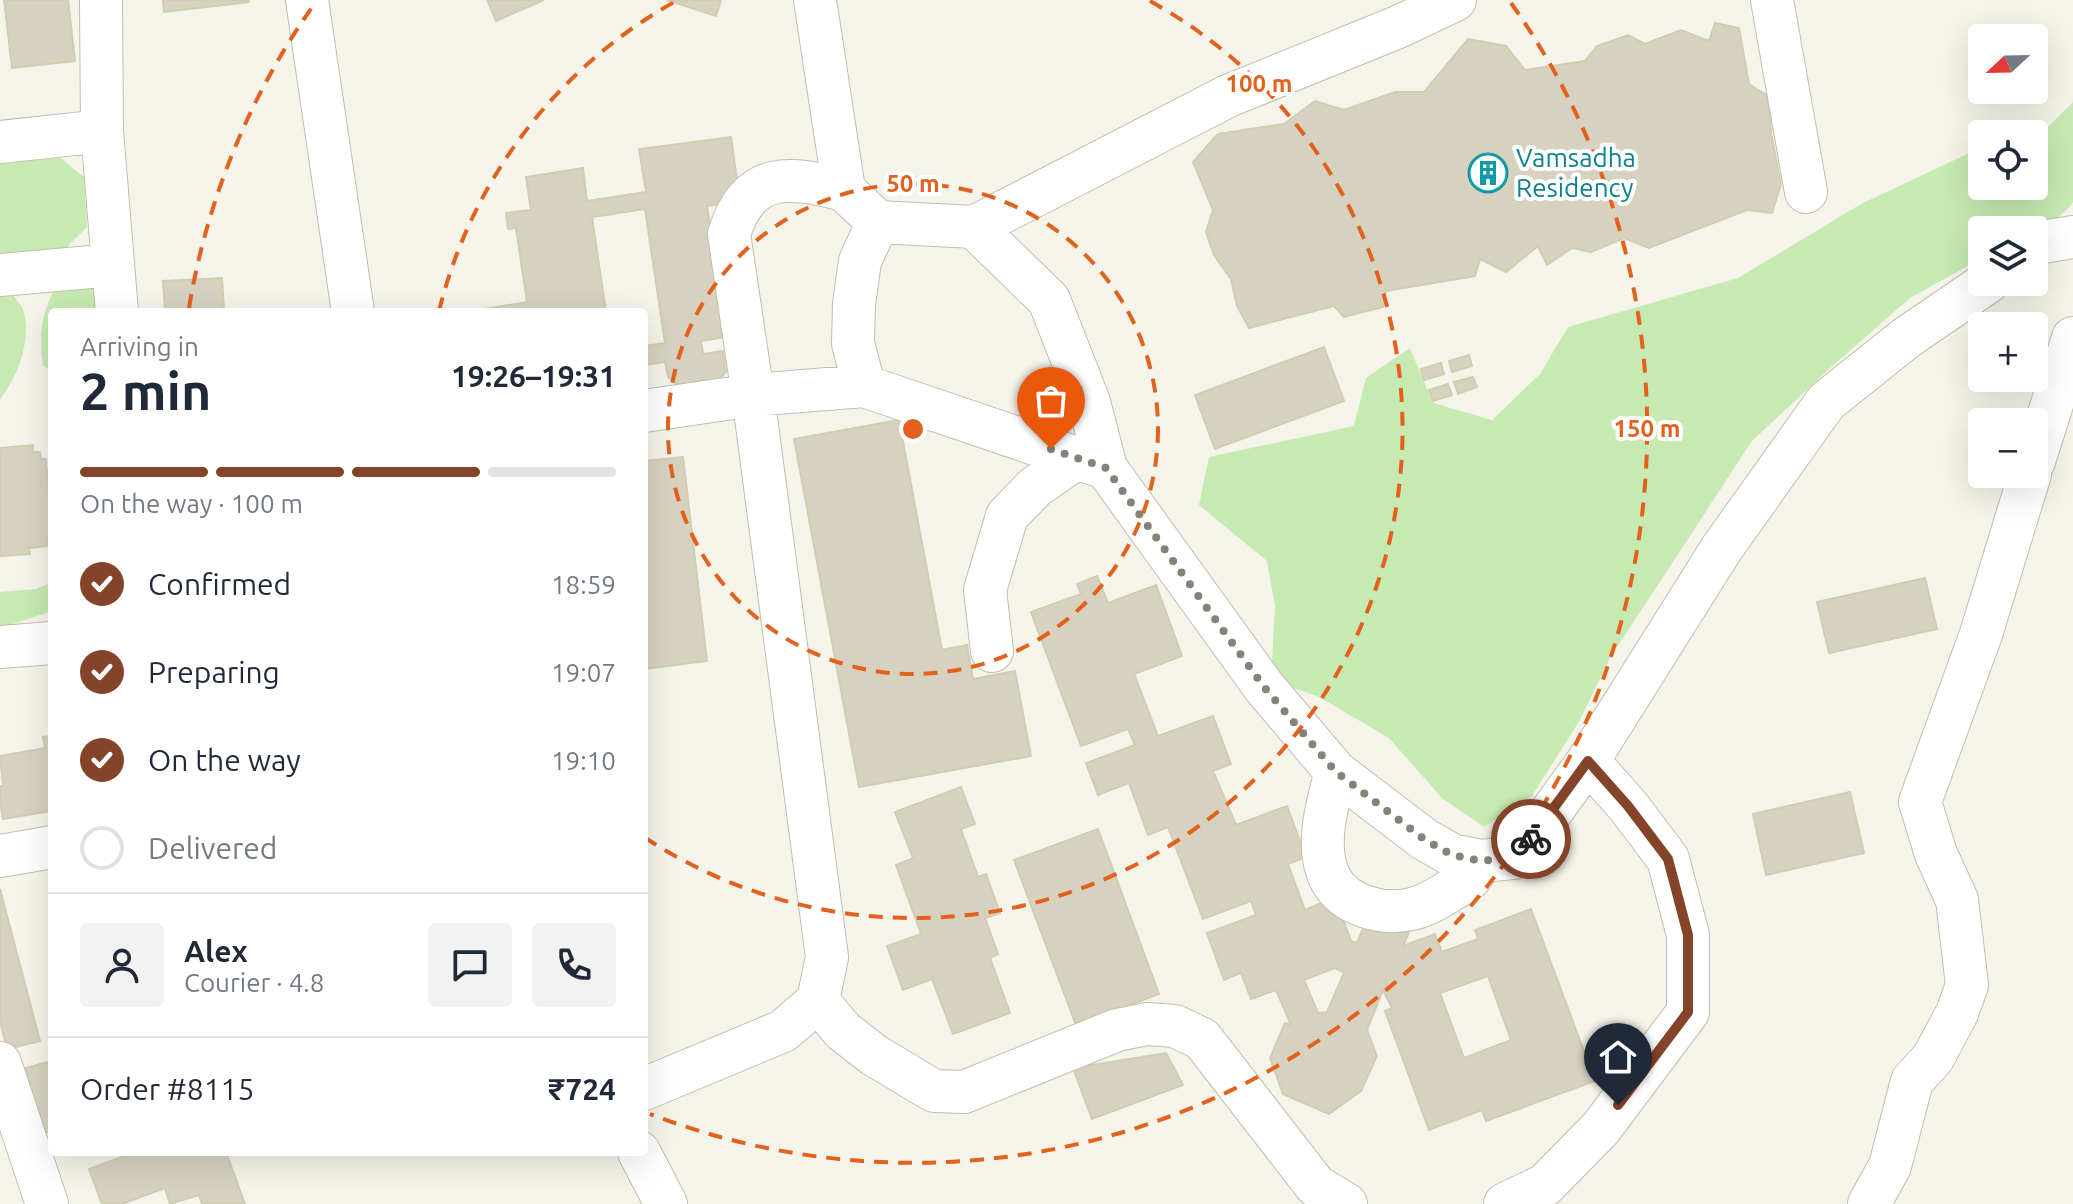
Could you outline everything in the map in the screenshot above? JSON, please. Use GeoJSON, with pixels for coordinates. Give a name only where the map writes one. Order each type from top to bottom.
{"type":"FeatureCollection","features":[{"type":"Feature","properties":{"kind":"street"},"geometry":{"type":"LineString","coordinates":[[101,0],[102,131],[117,308]]}},
{"type":"Feature","properties":{"kind":"street"},"geometry":{"type":"LineString","coordinates":[[307,0],[352,308]]}},
{"type":"Feature","properties":{"kind":"street"},"geometry":{"type":"LineString","coordinates":[[815,0],[844,190]]}},
{"type":"Feature","properties":{"kind":"street"},"geometry":{"type":"LineString","coordinates":[[648,1087],[783,1031],[818,1001],[827,957],[729,234],[736,212],[765,183],[806,180],[844,190],[878,222],[974,227],[1228,96],[1398,27],[1455,0]]}},
{"type":"Feature","properties":{"kind":"street"},"geometry":{"type":"LineString","coordinates":[[1772,0],[1806,192]]}},
{"type":"Feature","properties":{"kind":"street"},"geometry":{"type":"LineString","coordinates":[[0,142],[102,131]]}},
{"type":"Feature","properties":{"kind":"street"},"geometry":{"type":"LineString","coordinates":[[864,386],[853,343],[854,304],[860,261],[878,222]]}},
{"type":"Feature","properties":{"kind":"street"},"geometry":{"type":"LineString","coordinates":[[974,227],[1049,300],[1089,402],[1091,463]]}},
{"type":"Feature","properties":{"kind":"street"},"geometry":{"type":"LineString","coordinates":[[2048,241],[2073,237]]}},
{"type":"Feature","properties":{"kind":"street"},"geometry":{"type":"LineString","coordinates":[[2048,266],[2073,263]]}},
{"type":"Feature","properties":{"kind":"street"},"geometry":{"type":"LineString","coordinates":[[0,275],[113,265]]}},
{"type":"Feature","properties":{"kind":"street"},"geometry":{"type":"LineString","coordinates":[[648,410],[753,395],[864,386],[1091,463],[1264,687],[1336,772],[1424,839],[1452,855],[1481,861],[1513,858],[1538,830],[1588,761],[1722,548],[1826,402],[1906,338],[1968,296]]}},
{"type":"Feature","properties":{"kind":"street"},"geometry":{"type":"LineString","coordinates":[[2048,417],[2073,338]]}},
{"type":"Feature","properties":{"kind":"street"},"geometry":{"type":"LineString","coordinates":[[992,651],[985,590],[1007,516],[1035,487],[1091,463]]}},
{"type":"Feature","properties":{"kind":"street"},"geometry":{"type":"LineString","coordinates":[[1869,1204],[1890,1166],[1912,1081],[1933,1058],[1957,1013],[1967,985],[1957,900],[1936,854],[1920,802],[1981,634],[2026,488]]}},
{"type":"Feature","properties":{"kind":"street"},"geometry":{"type":"LineString","coordinates":[[0,647],[48,643]]}},
{"type":"Feature","properties":{"kind":"street"},"geometry":{"type":"LineString","coordinates":[[1505,1204],[1545,1185],[1601,1128],[1688,1012],[1688,935],[1668,859],[1628,806],[1588,761]]}},
{"type":"Feature","properties":{"kind":"street"},"geometry":{"type":"LineString","coordinates":[[1336,772],[1323,830],[1324,854],[1329,878],[1339,892],[1354,902],[1374,909],[1413,909],[1470,879],[1481,861]]}},
{"type":"Feature","properties":{"kind":"street"},"geometry":{"type":"LineString","coordinates":[[0,856],[48,848]]}},
{"type":"Feature","properties":{"kind":"street"},"geometry":{"type":"LineString","coordinates":[[818,1001],[843,1031],[874,1055],[934,1091],[964,1092],[1117,1030],[1147,1024],[1175,1026],[1202,1039],[1316,1186],[1346,1204]]}},
{"type":"Feature","properties":{"kind":"street"},"geometry":{"type":"LineString","coordinates":[[0,1063],[47,1204]]}},
{"type":"Feature","properties":{"kind":"street"},"geometry":{"type":"LineString","coordinates":[[641,1156],[666,1204]]}},
{"type":"Feature","properties":{"kind":"green space"},"geometry":{"type":"Polygon","coordinates":[[[2073,102],[2073,202],[2048,222],[2048,216],[1968,216],[1968,266],[1910,298],[1752,441],[1610,658],[1580,720],[1532,796],[1484,827],[1442,798],[1389,738],[1319,697],[1271,680],[1275,606],[1267,561],[1199,505],[1209,457],[1354,426],[1366,378],[1410,348],[1433,403],[1492,420],[1540,374],[1568,327],[1738,278],[1861,204],[1968,154],[1968,200],[2048,200],[2048,127],[2073,102]]]}},
{"type":"Feature","properties":{"kind":"green space"},"geometry":{"type":"Polygon","coordinates":[[[54,153],[84,177],[87,227],[66,248],[0,253],[0,158],[54,153]]]}},
{"type":"Feature","properties":{"kind":"green space"},"geometry":{"type":"Polygon","coordinates":[[[82,282],[103,295],[103,308],[48,308],[48,369],[43,365],[41,334],[47,306],[56,286],[82,282]]]}},
{"type":"Feature","properties":{"kind":"green space"},"geometry":{"type":"Polygon","coordinates":[[[0,292],[13,295],[21,305],[26,335],[17,369],[0,399],[0,292]]]}},
{"type":"Feature","properties":{"kind":"green space"},"geometry":{"type":"Polygon","coordinates":[[[48,584],[48,612],[0,628],[0,592],[36,589],[48,584]]]}},
{"type":"Feature","properties":{"kind":"building"},"geometry":{"type":"Polygon","coordinates":[[[4,0],[68,0],[75,61],[12,68],[4,0]]]}},
{"type":"Feature","properties":{"kind":"building"},"geometry":{"type":"Polygon","coordinates":[[[163,0],[249,0],[249,2],[164,12],[163,0]]]}},
{"type":"Feature","properties":{"kind":"building"},"geometry":{"type":"Polygon","coordinates":[[[487,0],[544,0],[496,21],[487,0]]]}},
{"type":"Feature","properties":{"kind":"building"},"geometry":{"type":"Polygon","coordinates":[[[667,0],[721,0],[716,16],[667,0]]]}},
{"type":"Feature","properties":{"kind":"building","name":"Vamsadha Residency"},"geometry":{"type":"Polygon","coordinates":[[[1715,23],[1739,28],[1749,84],[1768,96],[1771,133],[1781,184],[1772,213],[1747,210],[1649,248],[1624,238],[1591,252],[1572,248],[1547,265],[1538,246],[1506,272],[1480,259],[1475,276],[1386,291],[1383,307],[1344,317],[1334,306],[1249,328],[1237,306],[1231,279],[1214,255],[1206,232],[1213,210],[1193,162],[1218,134],[1284,124],[1315,101],[1344,110],[1395,92],[1424,92],[1468,39],[1506,46],[1525,70],[1585,61],[1597,46],[1628,35],[1645,44],[1681,30],[1709,41],[1715,23]]]}},
{"type":"Feature","properties":{"kind":"building"},"geometry":{"type":"Polygon","coordinates":[[[731,137],[740,201],[707,206],[727,337],[701,341],[703,354],[723,351],[726,372],[713,387],[686,392],[668,377],[665,362],[648,364],[648,345],[665,343],[645,209],[592,217],[605,308],[491,308],[527,302],[516,228],[508,229],[506,213],[531,210],[526,177],[583,168],[587,201],[646,192],[639,149],[731,137]]]}},
{"type":"Feature","properties":{"kind":"building"},"geometry":{"type":"Polygon","coordinates":[[[222,278],[224,308],[165,308],[163,281],[222,278]]]}},
{"type":"Feature","properties":{"kind":"building"},"geometry":{"type":"Polygon","coordinates":[[[1324,347],[1344,401],[1215,449],[1195,395],[1324,347]]]}},
{"type":"Feature","properties":{"kind":"building"},"geometry":{"type":"Polygon","coordinates":[[[1469,355],[1472,366],[1452,372],[1449,361],[1469,355]]]}},
{"type":"Feature","properties":{"kind":"building"},"geometry":{"type":"Polygon","coordinates":[[[1441,363],[1444,374],[1424,380],[1421,369],[1441,363]]]}},
{"type":"Feature","properties":{"kind":"building"},"geometry":{"type":"Polygon","coordinates":[[[1473,377],[1477,387],[1458,394],[1454,382],[1473,377]]]}},
{"type":"Feature","properties":{"kind":"building"},"geometry":{"type":"Polygon","coordinates":[[[1448,384],[1452,395],[1433,401],[1429,390],[1448,384]]]}},
{"type":"Feature","properties":{"kind":"building"},"geometry":{"type":"Polygon","coordinates":[[[899,420],[942,650],[967,645],[973,679],[1015,671],[1031,756],[859,787],[794,439],[899,420]]]}},
{"type":"Feature","properties":{"kind":"building"},"geometry":{"type":"Polygon","coordinates":[[[33,445],[33,452],[40,452],[41,459],[46,459],[48,546],[29,548],[30,554],[0,556],[0,448],[33,445]]]}},
{"type":"Feature","properties":{"kind":"building"},"geometry":{"type":"Polygon","coordinates":[[[683,457],[707,661],[648,668],[648,461],[683,457]]]}},
{"type":"Feature","properties":{"kind":"building"},"geometry":{"type":"Polygon","coordinates":[[[1097,576],[1108,603],[1156,585],[1182,656],[1134,674],[1158,736],[1213,716],[1231,764],[1213,771],[1236,825],[1287,806],[1306,857],[1288,864],[1305,910],[1335,897],[1351,941],[1357,943],[1369,914],[1409,932],[1403,946],[1435,934],[1442,952],[1478,939],[1475,930],[1531,909],[1595,1081],[1486,1121],[1482,1110],[1429,1130],[1385,1011],[1392,1008],[1383,990],[1367,1030],[1377,1056],[1361,1091],[1329,1114],[1283,1094],[1270,1058],[1285,1023],[1291,1025],[1276,990],[1251,999],[1241,973],[1224,980],[1207,933],[1256,915],[1251,901],[1203,919],[1168,827],[1148,835],[1129,783],[1098,795],[1086,763],[1135,745],[1128,729],[1081,746],[1031,612],[1081,594],[1077,584],[1097,576]],[[1335,968],[1304,980],[1318,1013],[1327,1012],[1344,973],[1335,968]],[[1488,976],[1440,993],[1464,1058],[1511,1040],[1488,976]]]}},
{"type":"Feature","properties":{"kind":"building"},"geometry":{"type":"Polygon","coordinates":[[[1925,578],[1937,629],[1829,653],[1817,602],[1925,578]]]}},
{"type":"Feature","properties":{"kind":"building"},"geometry":{"type":"Polygon","coordinates":[[[48,736],[48,812],[3,819],[0,756],[45,748],[43,737],[48,736]]]}},
{"type":"Feature","properties":{"kind":"building"},"geometry":{"type":"Polygon","coordinates":[[[961,787],[975,824],[961,829],[978,877],[986,874],[1000,913],[985,918],[998,954],[990,958],[1010,1013],[953,1034],[932,979],[903,990],[887,946],[921,934],[896,865],[913,858],[895,812],[961,787]]]}},
{"type":"Feature","properties":{"kind":"building"},"geometry":{"type":"Polygon","coordinates":[[[1850,792],[1864,853],[1766,875],[1753,814],[1850,792]]]}},
{"type":"Feature","properties":{"kind":"building"},"geometry":{"type":"Polygon","coordinates":[[[1098,829],[1159,994],[1076,1025],[1014,860],[1098,829]]]}},
{"type":"Feature","properties":{"kind":"building"},"geometry":{"type":"Polygon","coordinates":[[[0,889],[40,1041],[7,1049],[0,1021],[0,889]]]}},
{"type":"Feature","properties":{"kind":"building"},"geometry":{"type":"Polygon","coordinates":[[[1166,1053],[1183,1085],[1092,1119],[1073,1068],[1166,1053]]]}},
{"type":"Feature","properties":{"kind":"building"},"geometry":{"type":"Polygon","coordinates":[[[48,1062],[48,1132],[34,1135],[18,1070],[48,1062]]]}},
{"type":"Feature","properties":{"kind":"building"},"geometry":{"type":"Polygon","coordinates":[[[124,1156],[227,1156],[245,1204],[202,1204],[199,1195],[170,1204],[165,1188],[122,1204],[102,1204],[89,1169],[124,1156]]]}},
{"type":"Feature","properties":{"kind":"way so far"},"geometry":{"type":"LineString","coordinates":[[1051,449],[1106,468],[1264,687],[1336,772],[1424,839],[1452,855],[1481,861],[1513,858],[1531,839]]}},
{"type":"Feature","properties":{"kind":"place","name":"Vamsadha Residency"},"geometry":{"type":"Point","coordinates":[1488,173]}},
{"type":"Feature","properties":{"kind":"route"},"geometry":{"type":"LineString","coordinates":[[1531,839],[1588,761],[1628,806],[1668,859],[1688,935],[1688,1012],[1618,1105]]}}]}
